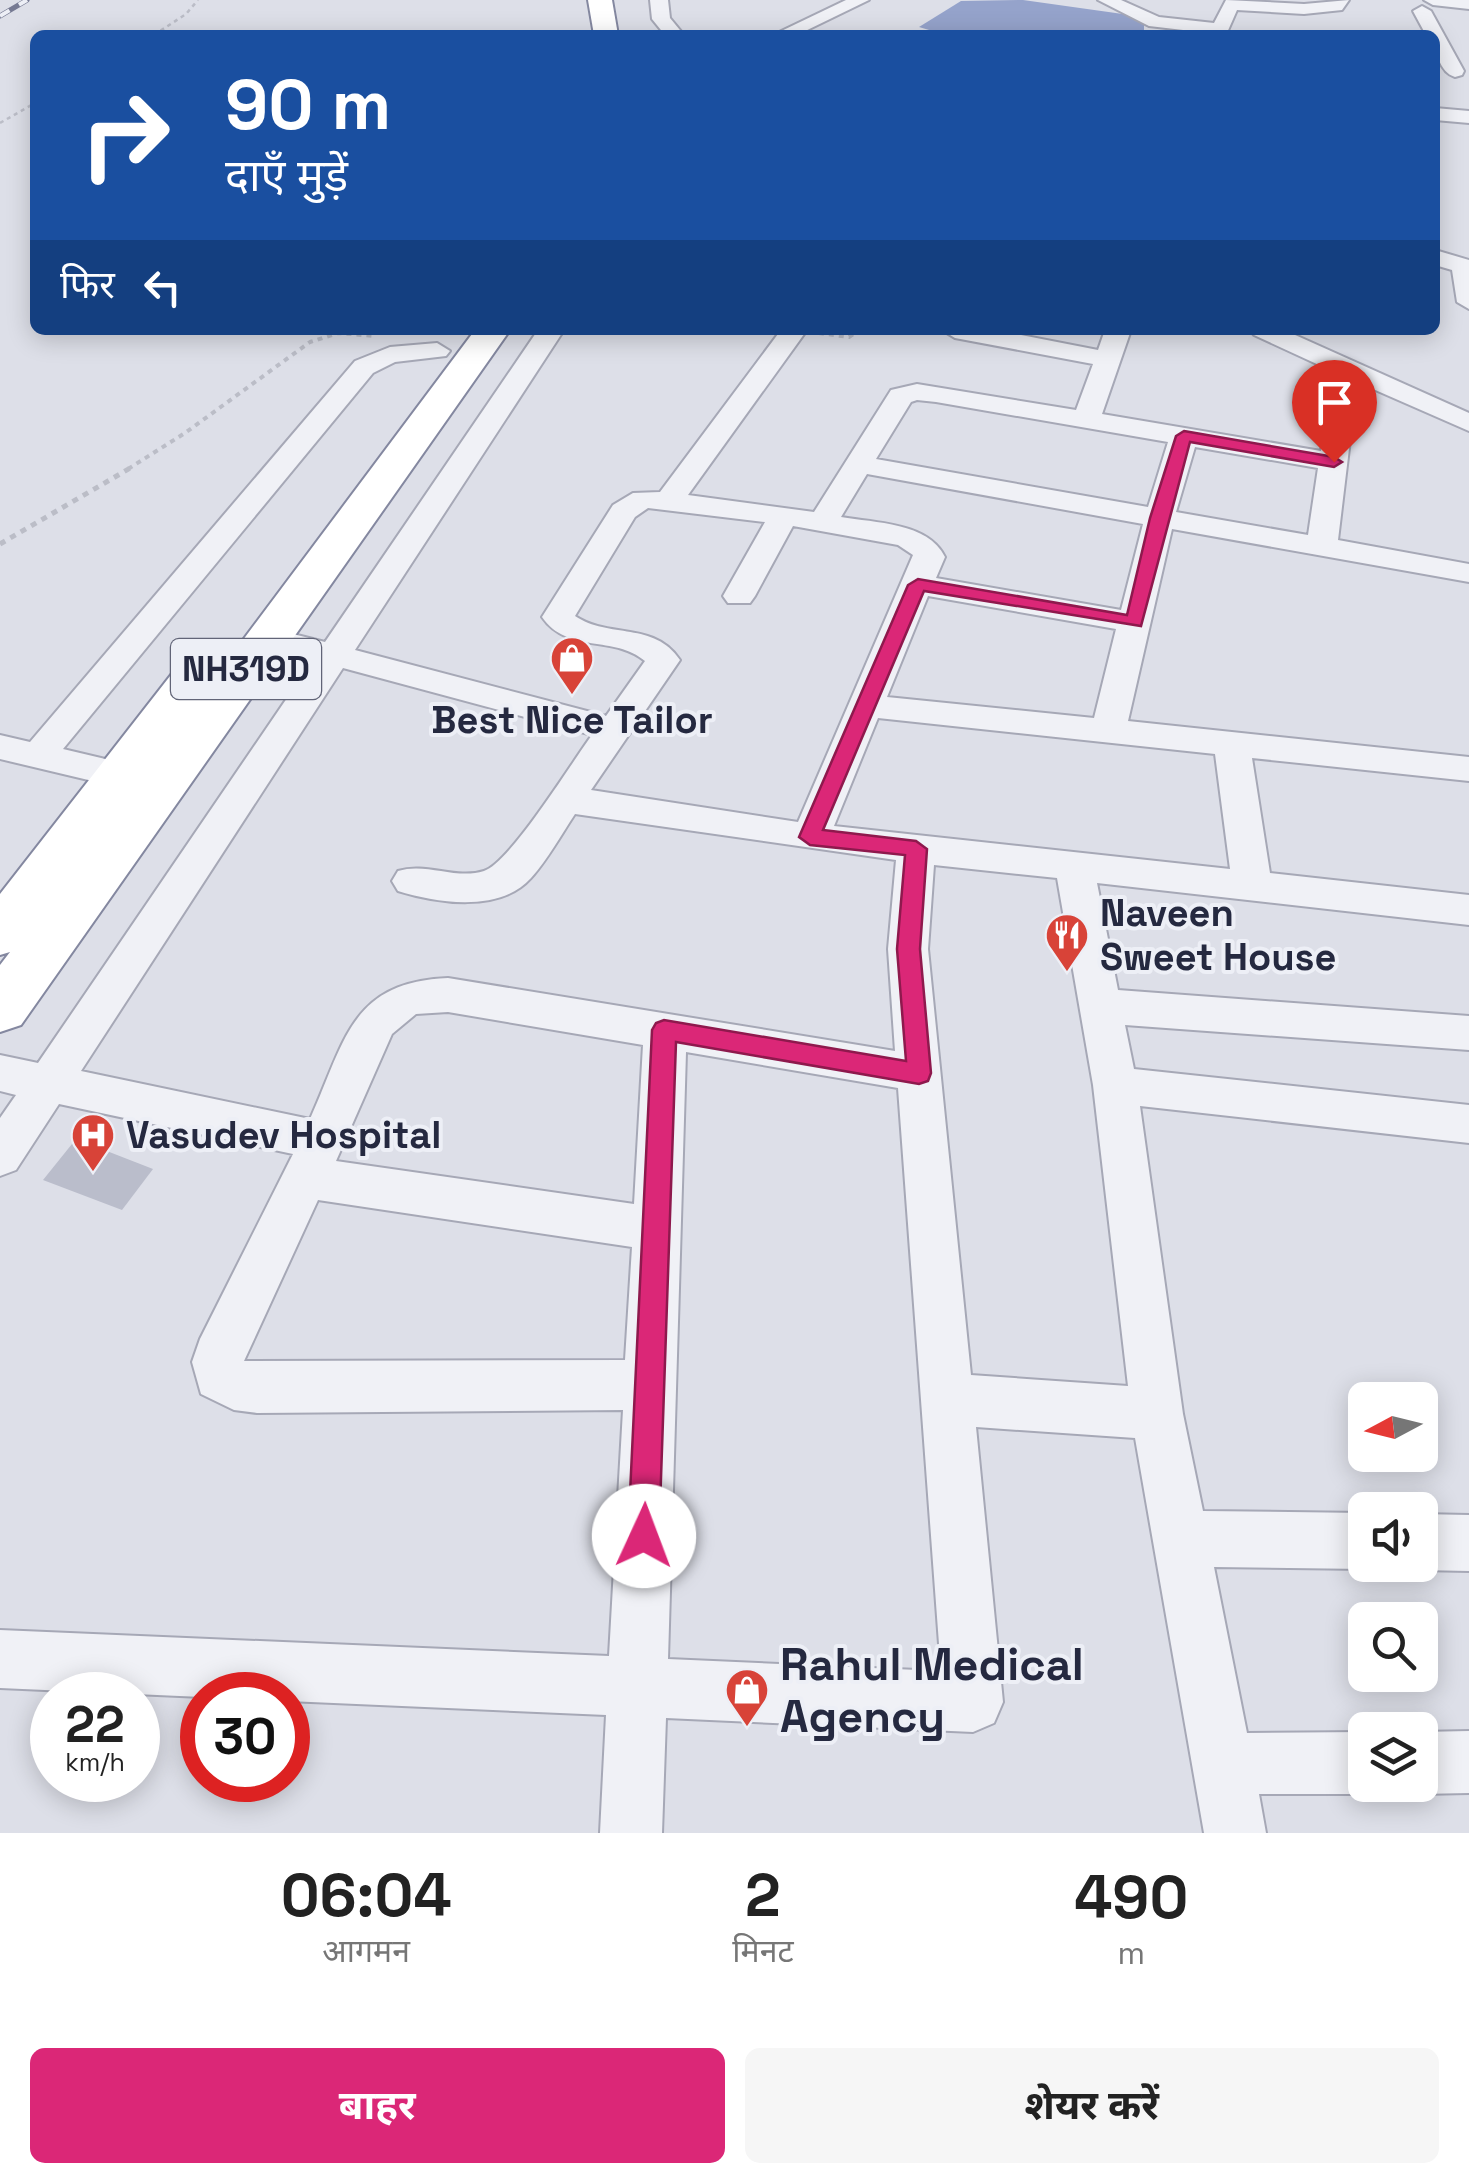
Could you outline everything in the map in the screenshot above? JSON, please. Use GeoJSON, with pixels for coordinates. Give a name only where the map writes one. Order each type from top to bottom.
{"type":"FeatureCollection","features":[{"type":"Feature","properties":{"kind":"highway"},"geometry":{"type":"LineString","coordinates":[[600,0],[605,30]]}},
{"type":"Feature","properties":{"kind":"highway","name":"NH319D"},"geometry":{"type":"LineString","coordinates":[[0,1009],[488,335]]}},
{"type":"Feature","properties":{"kind":"highway","name":"NH319D"},"geometry":{"type":"LineString","coordinates":[[0,934],[108,772],[415,349]]}},
{"type":"Feature","properties":{"kind":"street"},"geometry":{"type":"LineString","coordinates":[[659,0],[660,19],[670,30]]}},
{"type":"Feature","properties":{"kind":"street"},"geometry":{"type":"LineString","coordinates":[[779,26],[805,24],[860,0]]}},
{"type":"Feature","properties":{"kind":"street"},"geometry":{"type":"LineString","coordinates":[[1107,0],[1155,22],[1204,30]]}},
{"type":"Feature","properties":{"kind":"street"},"geometry":{"type":"LineString","coordinates":[[1223,30],[1231,4],[1319,8],[1336,6],[1340,0]]}},
{"type":"Feature","properties":{"kind":"street"},"geometry":{"type":"LineString","coordinates":[[1428,11],[1469,4]]}},
{"type":"Feature","properties":{"kind":"street"},"geometry":{"type":"LineString","coordinates":[[1428,11],[1455,23]]}},
{"type":"Feature","properties":{"kind":"street"},"geometry":{"type":"LineString","coordinates":[[1440,40],[1453,71]]}},
{"type":"Feature","properties":{"kind":"street"},"geometry":{"type":"LineString","coordinates":[[1440,114],[1469,117]]}},
{"type":"Feature","properties":{"kind":"street"},"geometry":{"type":"LineString","coordinates":[[1440,259],[1464,266],[1469,302]]}},
{"type":"Feature","properties":{"kind":"street"},"geometry":{"type":"LineString","coordinates":[[0,1156],[548,335]]}},
{"type":"Feature","properties":{"kind":"street"},"geometry":{"type":"LineString","coordinates":[[669,501],[790,335]]}},
{"type":"Feature","properties":{"kind":"street"},"geometry":{"type":"LineString","coordinates":[[981,335],[1106,359]]}},
{"type":"Feature","properties":{"kind":"street"},"geometry":{"type":"LineString","coordinates":[[1086,420],[1116,335]]}},
{"type":"Feature","properties":{"kind":"street"},"geometry":{"type":"LineString","coordinates":[[1273,335],[1469,423]]}},
{"type":"Feature","properties":{"kind":"street"},"geometry":{"type":"LineString","coordinates":[[108,772],[19,753],[364,367],[415,349]]}},
{"type":"Feature","properties":{"kind":"street"},"geometry":{"type":"LineString","coordinates":[[1322,548],[1346,368]]}},
{"type":"Feature","properties":{"kind":"street"},"geometry":{"type":"LineString","coordinates":[[823,522],[900,396],[907,393],[936,394],[1334,462]]}},
{"type":"Feature","properties":{"kind":"street"},"geometry":{"type":"LineString","coordinates":[[1108,733],[1158,518],[1184,436]]}},
{"type":"Feature","properties":{"kind":"street"},"geometry":{"type":"LineString","coordinates":[[858,464],[1469,574]]}},
{"type":"Feature","properties":{"kind":"street"},"geometry":{"type":"LineString","coordinates":[[412,882],[469,888],[502,882],[516,870],[663,660],[660,653],[646,644],[568,628],[560,624],[558,617],[624,510],[643,499],[823,522],[916,541],[928,557],[810,837]]}},
{"type":"Feature","properties":{"kind":"street"},"geometry":{"type":"LineString","coordinates":[[739,596],[784,515]]}},
{"type":"Feature","properties":{"kind":"street"},"geometry":{"type":"LineString","coordinates":[[918,585],[1134,622]]}},
{"type":"Feature","properties":{"kind":"street"},"geometry":{"type":"LineString","coordinates":[[269,638],[334,652],[615,730]]}},
{"type":"Feature","properties":{"kind":"street"},"geometry":{"type":"LineString","coordinates":[[868,706],[1469,769]]}},
{"type":"Feature","properties":{"kind":"street"},"geometry":{"type":"LineString","coordinates":[[1232,745],[1252,886]]}},
{"type":"Feature","properties":{"kind":"street"},"geometry":{"type":"LineString","coordinates":[[568,800],[810,837],[1469,910]]}},
{"type":"Feature","properties":{"kind":"street"},"geometry":{"type":"LineString","coordinates":[[0,1659],[973,1702],[908,949],[916,849]]}},
{"type":"Feature","properties":{"kind":"street"},"geometry":{"type":"LineString","coordinates":[[1074,866],[1115,1085],[1157,1414],[1235,1833]]}},
{"type":"Feature","properties":{"kind":"street"},"geometry":{"type":"LineString","coordinates":[[650,1386],[234,1385],[219,1376],[218,1362],[225,1340],[374,1024],[398,1001],[448,995],[919,1073]]}},
{"type":"Feature","properties":{"kind":"street"},"geometry":{"type":"LineString","coordinates":[[1100,1006],[1469,1033]]}},
{"type":"Feature","properties":{"kind":"street"},"geometry":{"type":"LineString","coordinates":[[632,1833],[664,1030]]}},
{"type":"Feature","properties":{"kind":"street"},"geometry":{"type":"LineString","coordinates":[[0,1072],[50,1082],[313,1159],[656,1229]]}},
{"type":"Feature","properties":{"kind":"street"},"geometry":{"type":"LineString","coordinates":[[1115,1085],[1469,1124]]}},
{"type":"Feature","properties":{"kind":"street"},"geometry":{"type":"LineString","coordinates":[[947,1400],[1157,1414]]}},
{"type":"Feature","properties":{"kind":"street"},"geometry":{"type":"LineString","coordinates":[[1179,1539],[1348,1541]]}},
{"type":"Feature","properties":{"kind":"street"},"geometry":{"type":"LineString","coordinates":[[1438,1542],[1469,1542]]}},
{"type":"Feature","properties":{"kind":"street"},"geometry":{"type":"LineString","coordinates":[[1438,1762],[1469,1762]]}},
{"type":"Feature","properties":{"kind":"street"},"geometry":{"type":"LineString","coordinates":[[1224,1764],[1348,1763]]}},
{"type":"Feature","properties":{"kind":"path"},"geometry":{"type":"LineString","coordinates":[[162,30],[186,14],[198,0]]}},
{"type":"Feature","properties":{"kind":"path"},"geometry":{"type":"LineString","coordinates":[[0,122],[30,105]]}},
{"type":"Feature","properties":{"kind":"path"},"geometry":{"type":"LineString","coordinates":[[0,544],[70,506],[184,433],[310,342],[332,335]]}},
{"type":"Feature","properties":{"kind":"path"},"geometry":{"type":"LineString","coordinates":[[361,335],[415,349]]}},
{"type":"Feature","properties":{"kind":"water"},"geometry":{"type":"Polygon","coordinates":[[[1023,0],[1144,17],[1144,30],[919,27],[961,1],[1023,0]]]}},
{"type":"Feature","properties":{"kind":"building"},"geometry":{"type":"Polygon","coordinates":[[[76,1139],[153,1169],[122,1210],[43,1180],[76,1139]]]}},
{"type":"Feature","properties":{"kind":"railway"},"geometry":{"type":"LineString","coordinates":[[0,16],[27,0]]}},
{"type":"Feature","properties":{"kind":"place","name":"Best Nice Tailor"},"geometry":{"type":"Point","coordinates":[572,696]}},
{"type":"Feature","properties":{"kind":"place","name":"Naveen Sweet House"},"geometry":{"type":"Point","coordinates":[1067,973]}},
{"type":"Feature","properties":{"kind":"place","name":"Vasudev Hospital"},"geometry":{"type":"Point","coordinates":[93,1173]}},
{"type":"Feature","properties":{"kind":"place","name":"Rahul Medical Agency"},"geometry":{"type":"Point","coordinates":[747,1728]}},
{"type":"Feature","properties":{"kind":"route"},"geometry":{"type":"LineString","coordinates":[[644,1536],[664,1030],[919,1073],[908,949],[916,849],[810,837],[918,585],[1134,622],[1158,518],[1184,436],[1334,462]]}}]}
